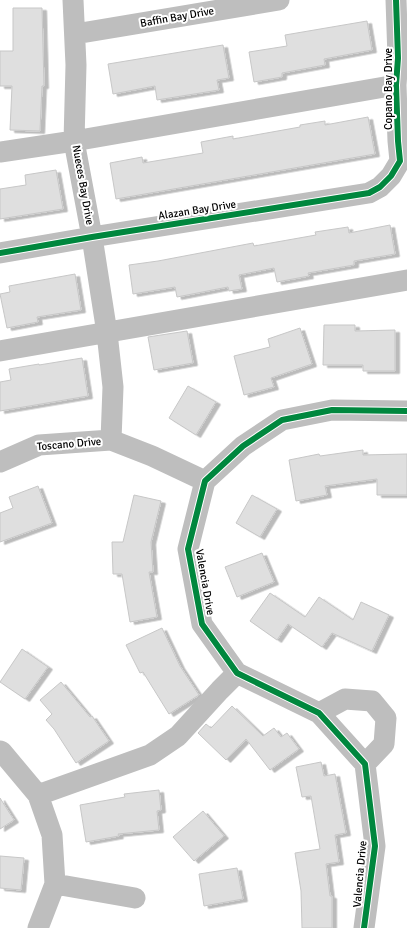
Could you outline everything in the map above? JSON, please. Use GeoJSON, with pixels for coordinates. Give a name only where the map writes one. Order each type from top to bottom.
{"type":"FeatureCollection","features":[{"type":"Feature","properties":{"kind":"street","name":"Nueces Bay Drive"},"geometry":{"type":"LineString","coordinates":[[73,0],[76,65],[74,141],[92,237],[107,333],[113,388],[112,440]]}},
{"type":"Feature","properties":{"kind":"street","name":"Baffin Bay Drive"},"geometry":{"type":"LineString","coordinates":[[75,34],[279,0]]}},
{"type":"Feature","properties":{"kind":"street","name":"Copano Bay Drive"},"geometry":{"type":"LineString","coordinates":[[391,176],[400,161],[396,85],[402,58],[396,0]]}},
{"type":"Feature","properties":{"kind":"street"},"geometry":{"type":"LineString","coordinates":[[0,152],[74,141],[396,85]]}},
{"type":"Feature","properties":{"kind":"street","name":"Alazan Bay Drive"},"geometry":{"type":"LineString","coordinates":[[0,253],[369,193],[380,187],[391,176]]}},
{"type":"Feature","properties":{"kind":"street"},"geometry":{"type":"LineString","coordinates":[[0,351],[407,280]]}},
{"type":"Feature","properties":{"kind":"street"},"geometry":{"type":"LineString","coordinates":[[205,481],[244,446],[282,420],[332,410],[407,411]]}},
{"type":"Feature","properties":{"kind":"street","name":"Toscano Drive"},"geometry":{"type":"LineString","coordinates":[[0,462],[39,445],[112,440],[152,456],[205,481]]}},
{"type":"Feature","properties":{"kind":"street","name":"Valencia Drive"},"geometry":{"type":"LineString","coordinates":[[205,481],[188,550],[202,624],[238,674],[319,713],[365,764],[375,846],[364,928]]}},
{"type":"Feature","properties":{"kind":"street"},"geometry":{"type":"LineString","coordinates":[[38,795],[150,755],[178,736],[220,690],[238,674]]}},
{"type":"Feature","properties":{"kind":"street"},"geometry":{"type":"LineString","coordinates":[[319,713],[345,699],[372,701],[386,718],[384,744],[365,764]]}},
{"type":"Feature","properties":{"kind":"street"},"geometry":{"type":"LineString","coordinates":[[0,752],[2,752],[38,795],[52,835],[55,884],[38,928]]}},
{"type":"Feature","properties":{"kind":"street"},"geometry":{"type":"LineString","coordinates":[[55,884],[135,898]]}},
{"type":"Feature","properties":{"kind":"building"},"geometry":{"type":"Polygon","coordinates":[[[13,8],[42,8],[44,86],[42,86],[40,131],[10,130],[12,86],[0,86],[0,51],[13,51],[13,8]]]}},
{"type":"Feature","properties":{"kind":"building"},"geometry":{"type":"Polygon","coordinates":[[[367,21],[372,50],[324,59],[325,65],[282,73],[282,77],[254,82],[249,52],[287,46],[285,35],[367,21]]]}},
{"type":"Feature","properties":{"kind":"building"},"geometry":{"type":"Polygon","coordinates":[[[223,45],[229,78],[217,80],[219,90],[157,100],[155,86],[113,94],[108,64],[223,45]]]}},
{"type":"Feature","properties":{"kind":"building"},"geometry":{"type":"Polygon","coordinates":[[[368,117],[375,154],[116,199],[110,163],[142,157],[143,163],[203,153],[201,142],[233,136],[233,139],[325,121],[325,125],[368,117]]]}},
{"type":"Feature","properties":{"kind":"building"},"geometry":{"type":"Polygon","coordinates":[[[56,170],[63,209],[0,219],[0,189],[26,185],[25,175],[56,170]]]}},
{"type":"Feature","properties":{"kind":"building"},"geometry":{"type":"Polygon","coordinates":[[[390,225],[395,254],[354,261],[354,265],[308,273],[309,276],[277,282],[274,268],[239,275],[242,289],[229,291],[228,287],[177,297],[175,287],[133,294],[129,265],[253,243],[254,246],[316,235],[315,232],[348,227],[349,233],[390,225]]]}},
{"type":"Feature","properties":{"kind":"building"},"geometry":{"type":"Polygon","coordinates":[[[75,274],[81,310],[37,317],[38,322],[7,328],[0,294],[10,292],[9,286],[75,274]]]}},
{"type":"Feature","properties":{"kind":"building"},"geometry":{"type":"Polygon","coordinates":[[[324,325],[355,325],[355,331],[395,330],[395,371],[363,371],[363,365],[323,365],[324,325]]]}},
{"type":"Feature","properties":{"kind":"building"},"geometry":{"type":"Polygon","coordinates":[[[300,328],[312,364],[271,378],[274,387],[244,395],[234,356],[270,347],[268,339],[300,328]]]}},
{"type":"Feature","properties":{"kind":"building"},"geometry":{"type":"Polygon","coordinates":[[[187,331],[193,363],[154,370],[148,337],[187,331]]]}},
{"type":"Feature","properties":{"kind":"building"},"geometry":{"type":"Polygon","coordinates":[[[82,358],[88,396],[0,411],[0,382],[11,380],[9,369],[82,358]]]}},
{"type":"Feature","properties":{"kind":"building"},"geometry":{"type":"Polygon","coordinates":[[[188,386],[216,402],[196,435],[169,418],[188,386]]]}},
{"type":"Feature","properties":{"kind":"building"},"geometry":{"type":"Polygon","coordinates":[[[363,450],[363,455],[407,454],[407,495],[377,495],[377,479],[325,486],[327,495],[296,501],[289,460],[319,454],[320,456],[363,450]]]}},
{"type":"Feature","properties":{"kind":"building"},"geometry":{"type":"Polygon","coordinates":[[[38,486],[52,523],[0,542],[0,513],[13,508],[9,497],[38,486]]]}},
{"type":"Feature","properties":{"kind":"building"},"geometry":{"type":"Polygon","coordinates":[[[134,495],[161,501],[151,542],[153,572],[149,572],[157,617],[130,622],[122,574],[113,574],[112,542],[123,542],[134,495]]]}},
{"type":"Feature","properties":{"kind":"building"},"geometry":{"type":"Polygon","coordinates":[[[252,495],[277,509],[260,537],[236,523],[252,495]]]}},
{"type":"Feature","properties":{"kind":"building"},"geometry":{"type":"Polygon","coordinates":[[[262,553],[274,582],[237,597],[225,567],[262,553]]]}},
{"type":"Feature","properties":{"kind":"building"},"geometry":{"type":"Polygon","coordinates":[[[270,593],[305,617],[319,597],[353,620],[361,602],[389,615],[372,651],[332,633],[322,647],[288,624],[277,640],[250,621],[270,593]]]}},
{"type":"Feature","properties":{"kind":"building"},"geometry":{"type":"Polygon","coordinates":[[[162,628],[180,666],[199,695],[169,714],[143,672],[140,673],[126,645],[162,628]]]}},
{"type":"Feature","properties":{"kind":"building"},"geometry":{"type":"Polygon","coordinates":[[[22,649],[48,667],[25,699],[0,682],[22,649]]]}},
{"type":"Feature","properties":{"kind":"building"},"geometry":{"type":"Polygon","coordinates":[[[61,682],[90,717],[92,716],[109,741],[76,763],[54,729],[46,720],[52,714],[40,700],[61,682]]]}},
{"type":"Feature","properties":{"kind":"building"},"geometry":{"type":"Polygon","coordinates":[[[232,706],[263,736],[274,728],[281,737],[287,733],[299,749],[270,770],[246,739],[226,760],[198,733],[206,724],[211,728],[232,706]]]}},
{"type":"Feature","properties":{"kind":"building"},"geometry":{"type":"Polygon","coordinates":[[[321,762],[324,776],[335,774],[346,833],[335,835],[339,862],[326,864],[330,896],[332,896],[332,928],[302,928],[301,891],[295,853],[320,849],[311,796],[302,797],[296,767],[321,762]]]}},
{"type":"Feature","properties":{"kind":"building"},"geometry":{"type":"Polygon","coordinates":[[[159,790],[161,810],[157,811],[159,830],[118,834],[119,836],[86,842],[80,805],[125,797],[124,794],[159,790]]]}},
{"type":"Feature","properties":{"kind":"building"},"geometry":{"type":"Polygon","coordinates":[[[0,798],[14,820],[0,829],[0,798]]]}},
{"type":"Feature","properties":{"kind":"building"},"geometry":{"type":"Polygon","coordinates":[[[203,811],[224,836],[194,861],[173,837],[203,811]]]}},
{"type":"Feature","properties":{"kind":"building"},"geometry":{"type":"Polygon","coordinates":[[[0,856],[24,858],[21,890],[0,888],[0,856]]]}},
{"type":"Feature","properties":{"kind":"building"},"geometry":{"type":"Polygon","coordinates":[[[237,868],[243,899],[204,906],[199,874],[237,868]]]}},
{"type":"Feature","properties":{"kind":"cycle path"},"geometry":{"type":"LineString","coordinates":[[0,253],[369,193],[380,187],[391,176],[400,161],[396,85],[398,58],[396,0]]}},
{"type":"Feature","properties":{"kind":"cycle path"},"geometry":{"type":"LineString","coordinates":[[364,928],[375,846],[365,764],[319,713],[237,673],[202,624],[188,549],[205,481],[243,446],[282,420],[332,410],[407,411]]}}]}
